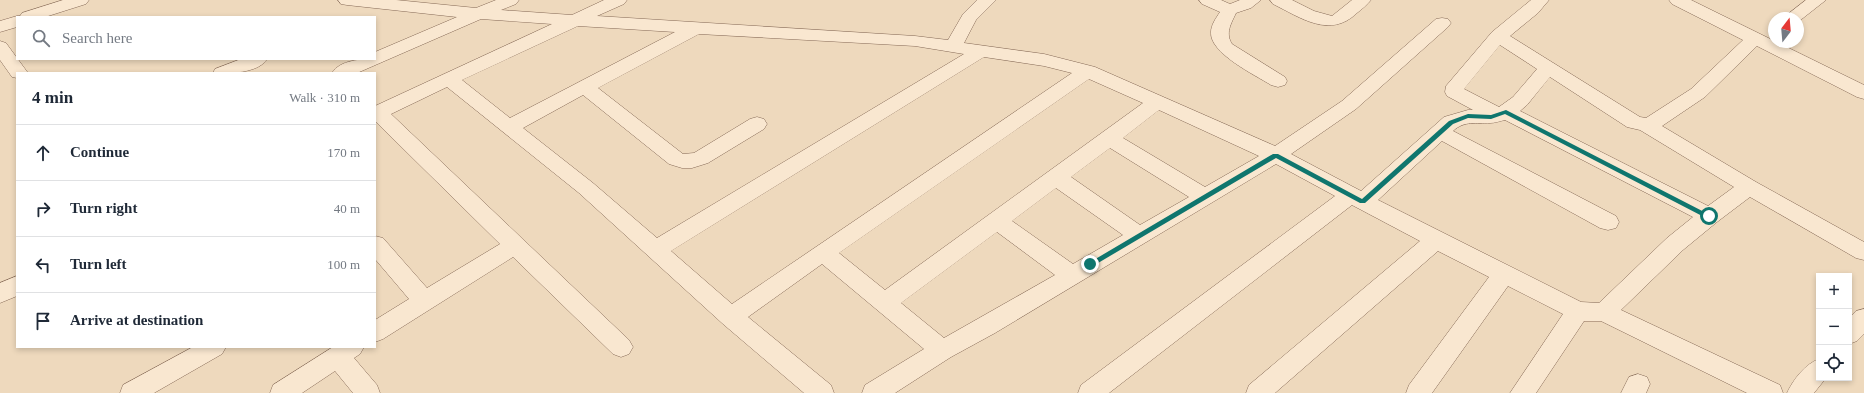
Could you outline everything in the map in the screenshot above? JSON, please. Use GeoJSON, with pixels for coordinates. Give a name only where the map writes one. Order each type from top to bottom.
{"type":"FeatureCollection","features":[{"type":"Feature","properties":{"kind":"street"},"geometry":{"type":"LineString","coordinates":[[31,16],[80,0]]}},
{"type":"Feature","properties":{"kind":"street"},"geometry":{"type":"LineString","coordinates":[[347,0],[402,3],[481,14],[695,29],[915,41],[1044,60],[1088,71],[1276,155],[1436,240],[1578,311],[1604,312],[1760,391]]}},
{"type":"Feature","properties":{"kind":"street"},"geometry":{"type":"LineString","coordinates":[[376,58],[481,14],[510,0]]}},
{"type":"Feature","properties":{"kind":"street"},"geometry":{"type":"LineString","coordinates":[[618,0],[376,114],[621,347]]}},
{"type":"Feature","properties":{"kind":"street"},"geometry":{"type":"LineString","coordinates":[[953,47],[969,18],[987,0]]}},
{"type":"Feature","properties":{"kind":"street"},"geometry":{"type":"LineString","coordinates":[[1208,0],[1223,8],[1230,9],[1237,9],[1252,0]]}},
{"type":"Feature","properties":{"kind":"street"},"geometry":{"type":"LineString","coordinates":[[1279,0],[1321,19],[1332,21],[1337,20],[1362,0]]}},
{"type":"Feature","properties":{"kind":"street"},"geometry":{"type":"LineString","coordinates":[[1540,0],[1527,14],[1498,36],[1455,86],[1454,92],[1502,113],[1709,216]]}},
{"type":"Feature","properties":{"kind":"street"},"geometry":{"type":"LineString","coordinates":[[1800,12],[1817,0]]}},
{"type":"Feature","properties":{"kind":"street"},"geometry":{"type":"LineString","coordinates":[[1689,2],[1763,37],[1864,93]]}},
{"type":"Feature","properties":{"kind":"street"},"geometry":{"type":"LineString","coordinates":[[369,16],[402,3]]}},
{"type":"Feature","properties":{"kind":"street"},"geometry":{"type":"LineString","coordinates":[[1230,9],[1218,32],[1220,40],[1226,48],[1278,81]]}},
{"type":"Feature","properties":{"kind":"street"},"geometry":{"type":"LineString","coordinates":[[0,27],[16,21]]}},
{"type":"Feature","properties":{"kind":"street"},"geometry":{"type":"LineString","coordinates":[[874,393],[942,350],[987,326],[1276,155],[1349,105],[1442,23]]}},
{"type":"Feature","properties":{"kind":"street"},"geometry":{"type":"LineString","coordinates":[[508,127],[695,29]]}},
{"type":"Feature","properties":{"kind":"street"},"geometry":{"type":"LineString","coordinates":[[1498,36],[1634,122],[1646,125],[1749,187],[1864,252]]}},
{"type":"Feature","properties":{"kind":"street"},"geometry":{"type":"LineString","coordinates":[[1646,125],[1653,123],[1698,93],[1763,37]]}},
{"type":"Feature","properties":{"kind":"street"},"geometry":{"type":"LineString","coordinates":[[0,47],[18,72]]}},
{"type":"Feature","properties":{"kind":"street"},"geometry":{"type":"LineString","coordinates":[[655,250],[982,51]]}},
{"type":"Feature","properties":{"kind":"street"},"geometry":{"type":"LineString","coordinates":[[225,72],[255,60]]}},
{"type":"Feature","properties":{"kind":"street"},"geometry":{"type":"LineString","coordinates":[[342,72],[372,60]]}},
{"type":"Feature","properties":{"kind":"street"},"geometry":{"type":"LineString","coordinates":[[1090,393],[1357,199],[1451,122],[1468,116],[1491,117],[1502,113],[1520,102],[1548,67]]}},
{"type":"Feature","properties":{"kind":"street"},"geometry":{"type":"LineString","coordinates":[[731,317],[823,252],[1088,71]]}},
{"type":"Feature","properties":{"kind":"street"},"geometry":{"type":"LineString","coordinates":[[450,80],[586,188],[731,317],[822,393]]}},
{"type":"Feature","properties":{"kind":"street"},"geometry":{"type":"LineString","coordinates":[[585,87],[676,159],[682,161],[689,162],[701,158],[757,124]]}},
{"type":"Feature","properties":{"kind":"street"},"geometry":{"type":"LineString","coordinates":[[885,303],[1158,102]]}},
{"type":"Feature","properties":{"kind":"street"},"geometry":{"type":"LineString","coordinates":[[1440,132],[1608,222]]}},
{"type":"Feature","properties":{"kind":"street"},"geometry":{"type":"LineString","coordinates":[[1109,138],[1205,196]]}},
{"type":"Feature","properties":{"kind":"street"},"geometry":{"type":"LineString","coordinates":[[1056,177],[1139,235]]}},
{"type":"Feature","properties":{"kind":"street"},"geometry":{"type":"LineString","coordinates":[[1604,312],[1674,244],[1749,187]]}},
{"type":"Feature","properties":{"kind":"street"},"geometry":{"type":"LineString","coordinates":[[997,221],[1072,275]]}},
{"type":"Feature","properties":{"kind":"street"},"geometry":{"type":"LineString","coordinates":[[1258,393],[1436,240]]}},
{"type":"Feature","properties":{"kind":"street"},"geometry":{"type":"LineString","coordinates":[[376,331],[424,300],[515,245]]}},
{"type":"Feature","properties":{"kind":"street"},"geometry":{"type":"LineString","coordinates":[[377,250],[424,300]]}},
{"type":"Feature","properties":{"kind":"street"},"geometry":{"type":"LineString","coordinates":[[823,252],[942,350]]}},
{"type":"Feature","properties":{"kind":"street"},"geometry":{"type":"LineString","coordinates":[[1418,393],[1504,274]]}},
{"type":"Feature","properties":{"kind":"street"},"geometry":{"type":"LineString","coordinates":[[0,294],[16,286]]}},
{"type":"Feature","properties":{"kind":"street"},"geometry":{"type":"LineString","coordinates":[[1522,393],[1578,311]]}},
{"type":"Feature","properties":{"kind":"street"},"geometry":{"type":"LineString","coordinates":[[1852,331],[1864,318]]}},
{"type":"Feature","properties":{"kind":"street"},"geometry":{"type":"LineString","coordinates":[[132,393],[212,348]]}},
{"type":"Feature","properties":{"kind":"street"},"geometry":{"type":"LineString","coordinates":[[282,393],[345,352],[368,393]]}},
{"type":"Feature","properties":{"kind":"street"},"geometry":{"type":"LineString","coordinates":[[1799,393],[1816,373]]}},
{"type":"Feature","properties":{"kind":"route"},"geometry":{"type":"LineString","coordinates":[[1090,264],[1276,155],[1363,202],[1451,122],[1468,116],[1491,117],[1506,112],[1709,216]]}}]}
